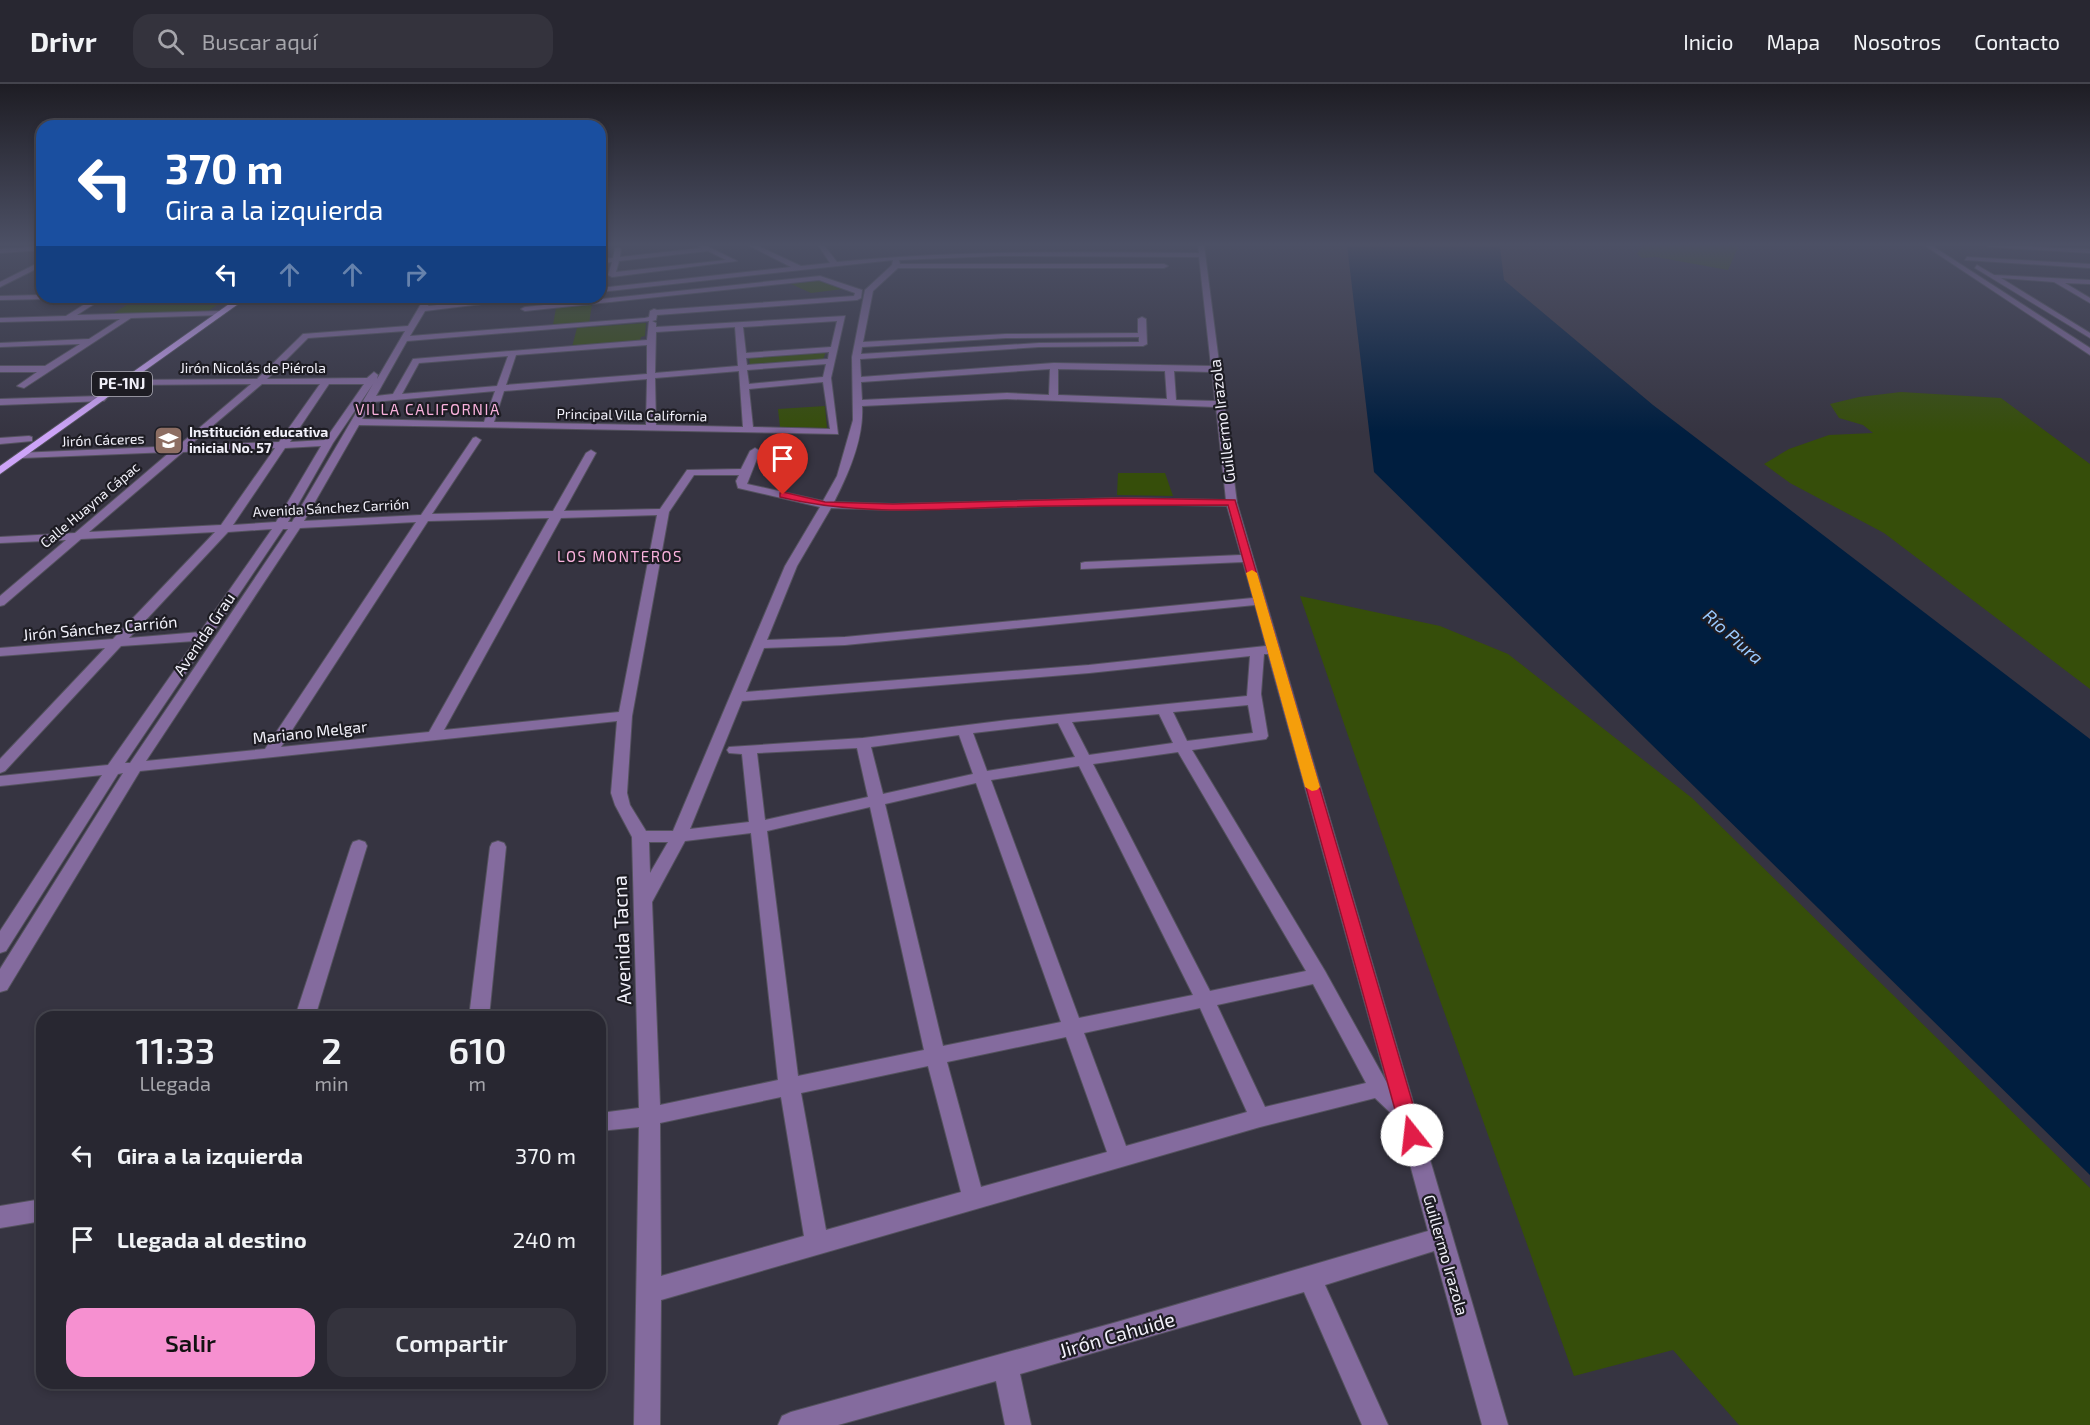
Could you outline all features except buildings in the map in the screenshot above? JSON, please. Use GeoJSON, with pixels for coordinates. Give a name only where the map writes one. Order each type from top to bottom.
{"type":"FeatureCollection","features":[{"type":"Feature","properties":{"kind":"main road","name":"PE-1NJ"},"geometry":{"type":"LineString","coordinates":[[0,460],[218,308]]}},
{"type":"Feature","properties":{"kind":"main road","name":"PE-1NJ"},"geometry":{"type":"LineString","coordinates":[[0,471],[229,308]]}},
{"type":"Feature","properties":{"kind":"street"},"geometry":{"type":"LineString","coordinates":[[67,318],[84,308]]}},
{"type":"Feature","properties":{"kind":"street","name":"Avenida Grau"},"geometry":{"type":"LineString","coordinates":[[0,946],[112,771],[202,636],[279,527],[328,444],[376,381],[419,308]]}},
{"type":"Feature","properties":{"kind":"street"},"geometry":{"type":"LineString","coordinates":[[525,309],[543,308]]}},
{"type":"Feature","properties":{"kind":"street"},"geometry":{"type":"LineString","coordinates":[[545,327],[551,308]]}},
{"type":"Feature","properties":{"kind":"street"},"geometry":{"type":"LineString","coordinates":[[595,324],[598,308]]}},
{"type":"Feature","properties":{"kind":"street"},"geometry":{"type":"LineString","coordinates":[[406,332],[545,327],[645,320],[653,318],[654,308]]}},
{"type":"Feature","properties":{"kind":"street"},"geometry":{"type":"LineString","coordinates":[[654,313],[718,308]]}},
{"type":"Feature","properties":{"kind":"street"},"geometry":{"type":"LineString","coordinates":[[644,901],[679,836],[791,566],[812,534],[842,476],[858,420],[856,357],[866,308]]}},
{"type":"Feature","properties":{"kind":"street","name":"Guillermo Irazola"},"geometry":{"type":"LineString","coordinates":[[1208,308],[1232,502],[1260,601],[1265,650],[1406,1115],[1495,1425]]}},
{"type":"Feature","properties":{"kind":"street"},"geometry":{"type":"LineString","coordinates":[[2023,308],[2090,352]]}},
{"type":"Feature","properties":{"kind":"street"},"geometry":{"type":"LineString","coordinates":[[2045,308],[2090,336]]}},
{"type":"Feature","properties":{"kind":"street"},"geometry":{"type":"LineString","coordinates":[[0,320],[221,313]]}},
{"type":"Feature","properties":{"kind":"street"},"geometry":{"type":"LineString","coordinates":[[21,386],[129,316]]}},
{"type":"Feature","properties":{"kind":"street","name":"Principal Villa California"},"geometry":{"type":"LineString","coordinates":[[357,422],[835,432],[827,379],[842,318],[739,325]]}},
{"type":"Feature","properties":{"kind":"street"},"geometry":{"type":"LineString","coordinates":[[856,357],[1039,345],[1143,344],[1142,319]]}},
{"type":"Feature","properties":{"kind":"street"},"geometry":{"type":"LineString","coordinates":[[651,429],[652,326],[739,325],[748,430]]}},
{"type":"Feature","properties":{"kind":"street","name":"Calle Huayna Cápac"},"geometry":{"type":"LineString","coordinates":[[0,602],[260,381],[306,336],[406,332]]}},
{"type":"Feature","properties":{"kind":"street"},"geometry":{"type":"LineString","coordinates":[[860,345],[1018,335],[1142,334]]}},
{"type":"Feature","properties":{"kind":"street"},"geometry":{"type":"LineString","coordinates":[[0,345],[89,341]]}},
{"type":"Feature","properties":{"kind":"street"},"geometry":{"type":"LineString","coordinates":[[396,397],[416,361],[651,342]]}},
{"type":"Feature","properties":{"kind":"street"},"geometry":{"type":"LineString","coordinates":[[741,356],[834,349]]}},
{"type":"Feature","properties":{"kind":"street"},"geometry":{"type":"LineString","coordinates":[[488,425],[513,353]]}},
{"type":"Feature","properties":{"kind":"street","name":"Principal Villa California"},"geometry":{"type":"LineString","coordinates":[[371,399],[830,362]]}},
{"type":"Feature","properties":{"kind":"street"},"geometry":{"type":"LineString","coordinates":[[857,380],[1054,366],[1215,369]]}},
{"type":"Feature","properties":{"kind":"street"},"geometry":{"type":"LineString","coordinates":[[1053,398],[1054,366]]}},
{"type":"Feature","properties":{"kind":"street"},"geometry":{"type":"LineString","coordinates":[[1169,367],[1172,403]]}},
{"type":"Feature","properties":{"kind":"street"},"geometry":{"type":"LineString","coordinates":[[0,369],[47,369]]}},
{"type":"Feature","properties":{"kind":"street"},"geometry":{"type":"LineString","coordinates":[[744,387],[827,379]]}},
{"type":"Feature","properties":{"kind":"street","name":"Avenida Grau"},"geometry":{"type":"LineString","coordinates":[[0,985],[134,768],[296,525],[371,399],[376,381]]}},
{"type":"Feature","properties":{"kind":"street","name":"Jirón Nicolás de Piérola"},"geometry":{"type":"LineString","coordinates":[[125,382],[376,381]]}},
{"type":"Feature","properties":{"kind":"street"},"geometry":{"type":"LineString","coordinates":[[0,768],[224,529],[326,382]]}},
{"type":"Feature","properties":{"kind":"street"},"geometry":{"type":"LineString","coordinates":[[857,403],[1007,396],[1220,404]]}},
{"type":"Feature","properties":{"kind":"street"},"geometry":{"type":"LineString","coordinates":[[0,402],[101,399]]}},
{"type":"Feature","properties":{"kind":"street"},"geometry":{"type":"LineString","coordinates":[[0,441],[29,440]]}},
{"type":"Feature","properties":{"kind":"street"},"geometry":{"type":"LineString","coordinates":[[269,754],[476,440]]}},
{"type":"Feature","properties":{"kind":"street","name":"Jirón Cáceres"},"geometry":{"type":"LineString","coordinates":[[22,455],[328,444]]}},
{"type":"Feature","properties":{"kind":"street"},"geometry":{"type":"LineString","coordinates":[[754,451],[741,481],[742,486],[825,505],[893,507],[1121,501],[1232,502]]}},
{"type":"Feature","properties":{"kind":"street"},"geometry":{"type":"LineString","coordinates":[[434,736],[591,453]]}},
{"type":"Feature","properties":{"kind":"street"},"geometry":{"type":"LineString","coordinates":[[708,458],[703,472],[745,472]]}},
{"type":"Feature","properties":{"kind":"street","name":"Avenida Tacna"},"geometry":{"type":"LineString","coordinates":[[647,1425],[650,1116],[644,901],[640,837],[637,828],[621,805],[619,793],[625,716],[663,512],[691,472],[703,472]]}},
{"type":"Feature","properties":{"kind":"street","name":"Avenida Sánchez Carrión"},"geometry":{"type":"LineString","coordinates":[[0,540],[426,518],[663,512]]}},
{"type":"Feature","properties":{"kind":"street"},"geometry":{"type":"LineString","coordinates":[[1085,566],[1169,560],[1247,558]]}},
{"type":"Feature","properties":{"kind":"street"},"geometry":{"type":"LineString","coordinates":[[759,644],[845,641],[1260,601]]}},
{"type":"Feature","properties":{"kind":"street","name":"Jirón Sánchez Carrión"},"geometry":{"type":"LineString","coordinates":[[0,652],[202,636]]}},
{"type":"Feature","properties":{"kind":"street"},"geometry":{"type":"LineString","coordinates":[[737,697],[857,689],[1265,650]]}},
{"type":"Feature","properties":{"kind":"street"},"geometry":{"type":"LineString","coordinates":[[640,837],[679,836],[758,827],[981,777],[1084,760],[1261,736],[1254,700],[1253,671],[1265,650]]}},
{"type":"Feature","properties":{"kind":"street"},"geometry":{"type":"LineString","coordinates":[[817,1243],[789,1086],[758,827],[741,750],[863,743],[1063,719],[1254,700]]}},
{"type":"Feature","properties":{"kind":"street"},"geometry":{"type":"LineString","coordinates":[[1164,709],[1182,746],[1318,976],[1379,1088],[1406,1115]]}},
{"type":"Feature","properties":{"kind":"street","name":"Mariano Melgar"},"geometry":{"type":"LineString","coordinates":[[0,781],[625,716]]}},
{"type":"Feature","properties":{"kind":"street"},"geometry":{"type":"LineString","coordinates":[[1063,719],[1205,999],[1260,1118]]}},
{"type":"Feature","properties":{"kind":"street"},"geometry":{"type":"LineString","coordinates":[[965,730],[1120,1158]]}},
{"type":"Feature","properties":{"kind":"street"},"geometry":{"type":"LineString","coordinates":[[863,743],[935,1055],[974,1200]]}},
{"type":"Feature","properties":{"kind":"street"},"geometry":{"type":"LineString","coordinates":[[307,1011],[359,846]]}},
{"type":"Feature","properties":{"kind":"street"},"geometry":{"type":"LineString","coordinates":[[480,1011],[498,847]]}},
{"type":"Feature","properties":{"kind":"street"},"geometry":{"type":"LineString","coordinates":[[606,1121],[650,1116],[1318,976]]}},
{"type":"Feature","properties":{"kind":"street"},"geometry":{"type":"LineString","coordinates":[[650,1291],[1260,1118],[1379,1088]]}},
{"type":"Feature","properties":{"kind":"street"},"geometry":{"type":"LineString","coordinates":[[0,1217],[36,1211]]}},
{"type":"Feature","properties":{"kind":"street","name":"Jirón Cahuide"},"geometry":{"type":"LineString","coordinates":[[791,1425],[1006,1367],[1310,1279],[1441,1238]]}},
{"type":"Feature","properties":{"kind":"street"},"geometry":{"type":"LineString","coordinates":[[1310,1279],[1375,1425]]}},
{"type":"Feature","properties":{"kind":"street"},"geometry":{"type":"LineString","coordinates":[[1006,1367],[1018,1425]]}},
{"type":"Feature","properties":{"kind":"green space"},"geometry":{"type":"Polygon","coordinates":[[[123,308],[213,308],[208,311],[112,314],[123,308]]]}},
{"type":"Feature","properties":{"kind":"green space"},"geometry":{"type":"Polygon","coordinates":[[[556,308],[592,308],[589,323],[553,325],[556,308]]]}},
{"type":"Feature","properties":{"kind":"green space"},"geometry":{"type":"Polygon","coordinates":[[[646,323],[645,336],[641,337],[640,341],[572,347],[577,328],[646,323]]]}},
{"type":"Feature","properties":{"kind":"green space"},"geometry":{"type":"Polygon","coordinates":[[[826,352],[823,359],[750,365],[749,357],[826,352]]]}},
{"type":"Feature","properties":{"kind":"green space"},"geometry":{"type":"Polygon","coordinates":[[[1901,392],[2001,398],[2090,464],[2090,689],[1884,533],[1790,483],[1764,464],[1789,449],[1829,435],[1873,433],[1863,425],[1839,418],[1830,404],[1859,397],[1901,392]]]}},
{"type":"Feature","properties":{"kind":"green space"},"geometry":{"type":"Polygon","coordinates":[[[825,406],[827,428],[780,427],[778,409],[825,406]]]}},
{"type":"Feature","properties":{"kind":"green space"},"geometry":{"type":"Polygon","coordinates":[[[1118,473],[1165,473],[1173,496],[1117,495],[1118,473]]]}},
{"type":"Feature","properties":{"kind":"green space"},"geometry":{"type":"Polygon","coordinates":[[[1300,596],[1440,626],[1508,654],[1692,798],[2090,1188],[2090,1425],[1739,1425],[1673,1350],[1574,1376],[1416,933],[1300,596]]]}},
{"type":"Feature","properties":{"kind":"water","name":"Río Piura"},"geometry":{"type":"Polygon","coordinates":[[[1354,308],[1537,308],[1653,405],[2090,739],[2090,1175],[1374,472],[1354,308]]]}},
{"type":"Feature","properties":{"kind":"slow traffic"},"geometry":{"type":"LineString","coordinates":[[1252,573],[1312,787]]}},
{"type":"Feature","properties":{"kind":"place","name":"Institución educativa inicial No. 57"},"geometry":{"type":"Point","coordinates":[168,440]}},
{"type":"Feature","properties":{"kind":"district","name":"VILLA CALIFORNIA"},"geometry":{"type":"Point","coordinates":[428,410]}},
{"type":"Feature","properties":{"kind":"district","name":"LOS MONTEROS"},"geometry":{"type":"Point","coordinates":[620,557]}},
{"type":"Feature","properties":{"kind":"route"},"geometry":{"type":"LineString","coordinates":[[783,495],[825,505],[893,507],[1121,501],[1232,502],[1412,1135]]}}]}
